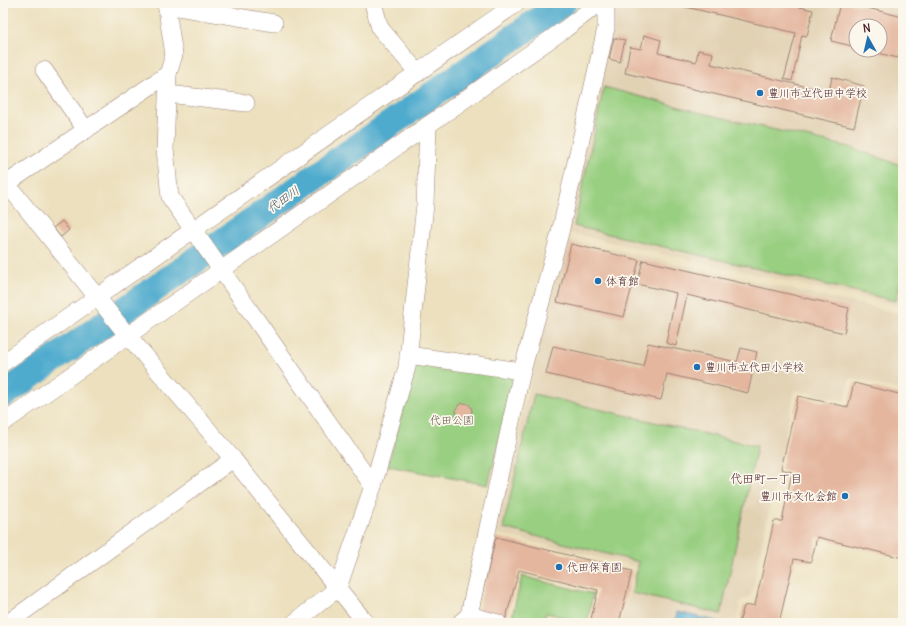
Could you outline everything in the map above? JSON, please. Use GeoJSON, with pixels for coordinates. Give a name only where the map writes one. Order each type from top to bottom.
{"type":"FeatureCollection","features":[{"type":"Feature","properties":{"kind":"street"},"geometry":{"type":"LineString","coordinates":[[373,3],[380,28],[418,73]]}},
{"type":"Feature","properties":{"kind":"street"},"geometry":{"type":"LineString","coordinates":[[3,363],[101,300],[517,3]]}},
{"type":"Feature","properties":{"kind":"street"},"geometry":{"type":"LineString","coordinates":[[3,423],[219,266],[428,125],[565,30],[599,3]]}},
{"type":"Feature","properties":{"kind":"street"},"geometry":{"type":"LineString","coordinates":[[498,623],[464,619],[522,371],[560,233],[606,28],[606,3]]}},
{"type":"Feature","properties":{"kind":"street"},"geometry":{"type":"LineString","coordinates":[[274,23],[166,4],[174,55],[168,74],[165,149],[170,197],[373,486]]}},
{"type":"Feature","properties":{"kind":"street"},"geometry":{"type":"LineString","coordinates":[[44,70],[86,130]]}},
{"type":"Feature","properties":{"kind":"street"},"geometry":{"type":"LineString","coordinates":[[168,74],[86,130],[4,183],[101,300],[126,333],[233,459],[366,623]]}},
{"type":"Feature","properties":{"kind":"street"},"geometry":{"type":"LineString","coordinates":[[168,94],[246,103]]}},
{"type":"Feature","properties":{"kind":"street"},"geometry":{"type":"LineString","coordinates":[[294,623],[338,588],[373,486],[407,367],[425,205],[428,125]]}},
{"type":"Feature","properties":{"kind":"street"},"geometry":{"type":"LineString","coordinates":[[408,355],[522,371]]}},
{"type":"Feature","properties":{"kind":"street"},"geometry":{"type":"LineString","coordinates":[[8,623],[233,459]]}},
{"type":"Feature","properties":{"kind":"shaded area"},"geometry":{"type":"Polygon","coordinates":[[[620,3],[871,3],[903,10],[903,307],[566,232],[613,7],[620,3]]]}},
{"type":"Feature","properties":{"kind":"shaded area"},"geometry":{"type":"Polygon","coordinates":[[[563,239],[903,314],[903,391],[850,378],[845,401],[795,390],[751,595],[740,602],[736,623],[621,623],[635,566],[495,533],[563,239]]]}},
{"type":"Feature","properties":{"kind":"green space"},"geometry":{"type":"Polygon","coordinates":[[[604,87],[702,113],[849,147],[903,166],[903,270],[896,301],[574,226],[604,87]]]}},
{"type":"Feature","properties":{"kind":"green space","name":"代田公園"},"geometry":{"type":"Polygon","coordinates":[[[419,362],[509,375],[514,382],[488,485],[388,466],[414,367],[419,362]]]}},
{"type":"Feature","properties":{"kind":"green space"},"geometry":{"type":"Polygon","coordinates":[[[534,394],[757,446],[721,614],[632,593],[639,562],[503,528],[534,394]]]}},
{"type":"Feature","properties":{"kind":"green space"},"geometry":{"type":"Polygon","coordinates":[[[522,576],[593,594],[587,623],[546,613],[543,623],[532,623],[512,617],[522,576]]]}},
{"type":"Feature","properties":{"kind":"water"},"geometry":{"type":"Polygon","coordinates":[[[677,612],[725,623],[675,623],[677,612]]]}},
{"type":"Feature","properties":{"kind":"building"},"geometry":{"type":"Polygon","coordinates":[[[669,3],[782,3],[813,10],[807,36],[802,35],[792,81],[784,79],[796,33],[669,3]]]}},
{"type":"Feature","properties":{"kind":"building"},"geometry":{"type":"Polygon","coordinates":[[[840,3],[848,3],[903,17],[903,36],[898,58],[888,56],[888,18],[848,18],[848,45],[831,41],[840,3]]]}},
{"type":"Feature","properties":{"kind":"building"},"geometry":{"type":"Polygon","coordinates":[[[644,35],[661,40],[658,53],[696,62],[698,50],[713,53],[711,64],[829,92],[832,77],[864,86],[854,127],[625,73],[630,47],[641,49],[644,35]]]}},
{"type":"Feature","properties":{"kind":"building"},"geometry":{"type":"Polygon","coordinates":[[[614,38],[625,40],[620,62],[609,59],[614,38]]]}},
{"type":"Feature","properties":{"kind":"building"},"geometry":{"type":"Polygon","coordinates":[[[62,221],[69,230],[61,237],[53,228],[62,221]]]}},
{"type":"Feature","properties":{"kind":"building","name":"体育館"},"geometry":{"type":"Polygon","coordinates":[[[571,244],[639,260],[624,317],[557,302],[571,244]]]}},
{"type":"Feature","properties":{"kind":"building"},"geometry":{"type":"Polygon","coordinates":[[[643,260],[849,308],[844,333],[687,295],[676,346],[666,343],[676,293],[637,284],[643,260]]]}},
{"type":"Feature","properties":{"kind":"building"},"geometry":{"type":"Polygon","coordinates":[[[648,343],[737,362],[741,348],[757,352],[748,393],[667,374],[661,400],[546,374],[553,346],[643,366],[648,343]]]}},
{"type":"Feature","properties":{"kind":"building","name":"豊川市文化会館"},"geometry":{"type":"Polygon","coordinates":[[[854,383],[903,395],[903,558],[817,537],[811,562],[794,559],[779,623],[739,623],[744,606],[755,605],[774,521],[782,521],[792,472],[781,469],[798,396],[848,407],[854,383]]]}},
{"type":"Feature","properties":{"kind":"building"},"geometry":{"type":"Polygon","coordinates":[[[461,403],[467,403],[472,408],[470,417],[467,419],[461,419],[456,414],[456,408],[461,403]]]}},
{"type":"Feature","properties":{"kind":"building"},"geometry":{"type":"Polygon","coordinates":[[[496,537],[632,571],[619,623],[590,623],[598,590],[519,570],[506,618],[478,611],[496,537]]]}},
{"type":"Feature","properties":{"kind":"waterway","name":"代田川"},"geometry":{"type":"LineString","coordinates":[[3,395],[563,3]]}},
{"type":"Feature","properties":{"kind":"place","name":"豊川市立代田中学校"},"geometry":{"type":"Point","coordinates":[760,93]}},
{"type":"Feature","properties":{"kind":"place","name":"体育館"},"geometry":{"type":"Point","coordinates":[598,281]}},
{"type":"Feature","properties":{"kind":"place","name":"豊川市立代田小学校"},"geometry":{"type":"Point","coordinates":[697,367]}},
{"type":"Feature","properties":{"kind":"place","name":"豊川市文化会館"},"geometry":{"type":"Point","coordinates":[845,496]}},
{"type":"Feature","properties":{"kind":"place","name":"代田保育園"},"geometry":{"type":"Point","coordinates":[559,567]}},
{"type":"Feature","properties":{"kind":"district","name":"代田町一丁目"},"geometry":{"type":"Point","coordinates":[766,478]}}]}
